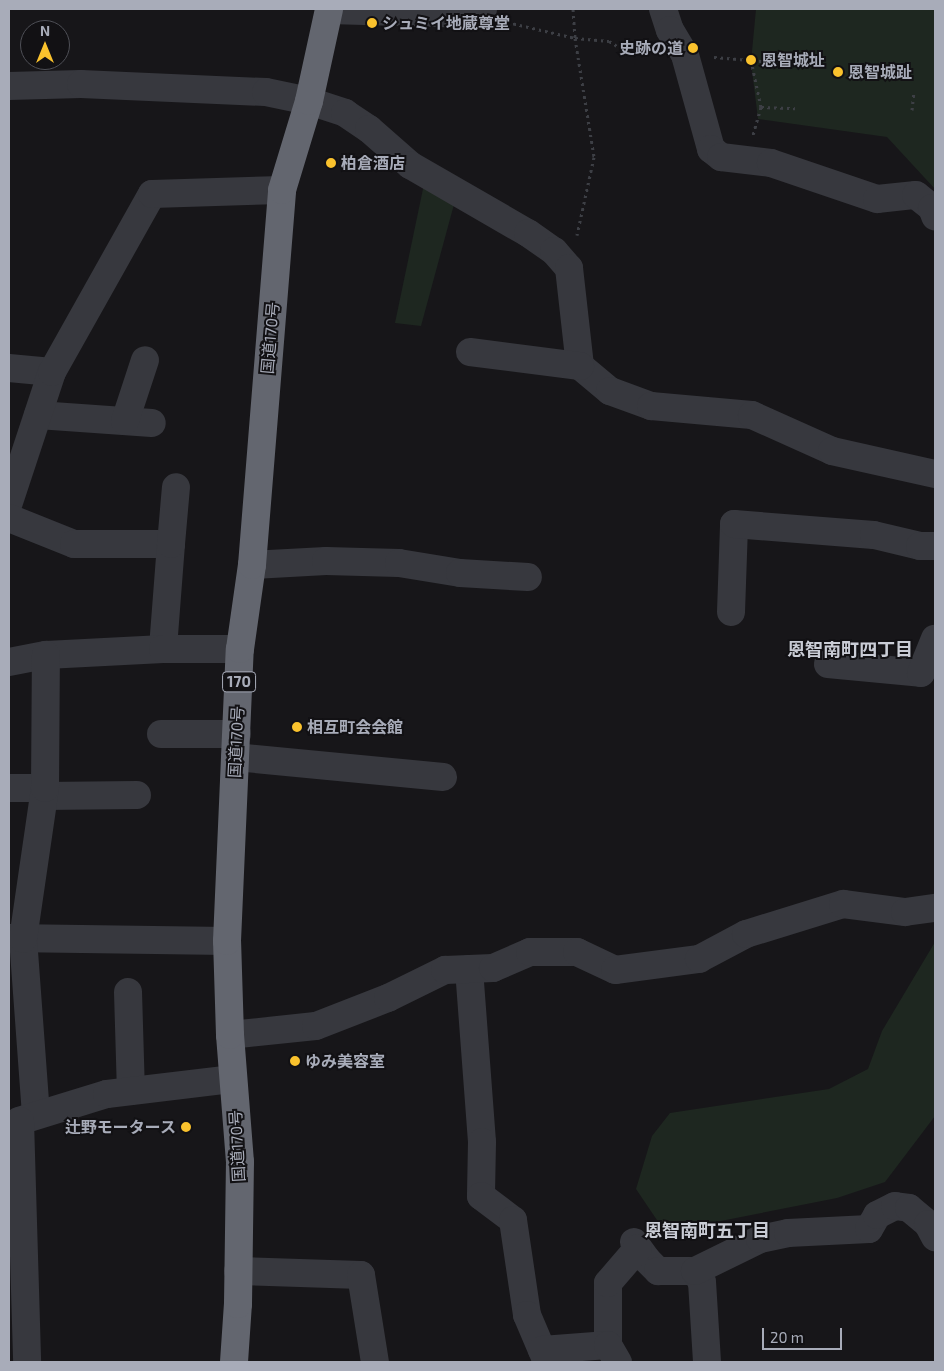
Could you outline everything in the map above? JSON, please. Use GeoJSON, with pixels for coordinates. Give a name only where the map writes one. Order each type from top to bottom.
{"type":"FeatureCollection","features":[{"type":"Feature","properties":{"kind":"highway","name":"国道170号"},"geometry":{"type":"LineString","coordinates":[[234,1362],[240,1162],[232,1079],[227,941],[240,649],[252,566],[282,190],[309,101],[329,9]]}},
{"type":"Feature","properties":{"kind":"street"},"geometry":{"type":"LineString","coordinates":[[329,9],[478,11]]}},
{"type":"Feature","properties":{"kind":"street"},"geometry":{"type":"LineString","coordinates":[[664,9],[670,30],[685,55],[711,149],[721,157],[771,163],[877,198],[916,195],[932,208],[935,216]]}},
{"type":"Feature","properties":{"kind":"street"},"geometry":{"type":"LineString","coordinates":[[9,86],[81,84],[256,91],[309,101],[345,113],[370,129],[410,165],[528,233],[554,251],[569,268],[580,366]]}},
{"type":"Feature","properties":{"kind":"street"},"geometry":{"type":"LineString","coordinates":[[9,502],[52,372],[152,194],[168,192],[282,190]]}},
{"type":"Feature","properties":{"kind":"street"},"geometry":{"type":"LineString","coordinates":[[470,352],[580,366],[610,391],[651,406],[752,415],[832,451],[935,474]]}},
{"type":"Feature","properties":{"kind":"street"},"geometry":{"type":"LineString","coordinates":[[125,421],[145,360]]}},
{"type":"Feature","properties":{"kind":"street"},"geometry":{"type":"LineString","coordinates":[[9,368],[52,372]]}},
{"type":"Feature","properties":{"kind":"street"},"geometry":{"type":"LineString","coordinates":[[38,415],[152,424]]}},
{"type":"Feature","properties":{"kind":"street"},"geometry":{"type":"LineString","coordinates":[[163,649],[176,487]]}},
{"type":"Feature","properties":{"kind":"street"},"geometry":{"type":"LineString","coordinates":[[9,518],[74,544],[171,544]]}},
{"type":"Feature","properties":{"kind":"street"},"geometry":{"type":"LineString","coordinates":[[731,612],[734,524],[874,535],[920,546],[935,546]]}},
{"type":"Feature","properties":{"kind":"street"},"geometry":{"type":"LineString","coordinates":[[252,566],[326,561],[399,563],[460,574],[528,577]]}},
{"type":"Feature","properties":{"kind":"street"},"geometry":{"type":"LineString","coordinates":[[828,664],[920,673],[935,639]]}},
{"type":"Feature","properties":{"kind":"street"},"geometry":{"type":"LineString","coordinates":[[9,662],[46,655],[163,649],[240,649]]}},
{"type":"Feature","properties":{"kind":"street"},"geometry":{"type":"LineString","coordinates":[[21,1357],[16,1213],[22,1120],[16,938],[45,792],[46,655]]}},
{"type":"Feature","properties":{"kind":"street"},"geometry":{"type":"LineString","coordinates":[[161,734],[442,778]]}},
{"type":"Feature","properties":{"kind":"street"},"geometry":{"type":"LineString","coordinates":[[9,788],[45,792],[137,795]]}},
{"type":"Feature","properties":{"kind":"street"},"geometry":{"type":"LineString","coordinates":[[230,1035],[316,1026],[388,998],[445,970],[493,968],[530,952],[576,952],[615,970],[699,959],[746,934],[843,904],[905,912],[935,908]]}},
{"type":"Feature","properties":{"kind":"street"},"geometry":{"type":"LineString","coordinates":[[16,938],[227,941]]}},
{"type":"Feature","properties":{"kind":"street"},"geometry":{"type":"LineString","coordinates":[[469,969],[482,1142],[481,1196],[513,1220],[527,1315],[544,1356],[613,1354],[608,1283],[636,1245],[658,1271],[695,1271],[760,1240],[788,1233],[869,1229],[877,1215],[895,1206],[909,1208],[928,1224],[935,1237]]}},
{"type":"Feature","properties":{"kind":"street"},"geometry":{"type":"LineString","coordinates":[[128,992],[131,1091]]}},
{"type":"Feature","properties":{"kind":"street"},"geometry":{"type":"LineString","coordinates":[[22,1120],[107,1094],[232,1079]]}},
{"type":"Feature","properties":{"kind":"street"},"geometry":{"type":"LineString","coordinates":[[238,1271],[361,1275],[375,1362]]}},
{"type":"Feature","properties":{"kind":"street"},"geometry":{"type":"LineString","coordinates":[[695,1271],[702,1282],[707,1362]]}},
{"type":"Feature","properties":{"kind":"path"},"geometry":{"type":"LineString","coordinates":[[569,268],[594,158],[575,38],[573,9]]}},
{"type":"Feature","properties":{"kind":"path"},"geometry":{"type":"LineString","coordinates":[[478,11],[575,38],[609,41],[625,51],[786,63]]}},
{"type":"Feature","properties":{"kind":"path"},"geometry":{"type":"LineString","coordinates":[[751,60],[761,108],[795,108]]}},
{"type":"Feature","properties":{"kind":"path"},"geometry":{"type":"LineString","coordinates":[[912,110],[914,92]]}},
{"type":"Feature","properties":{"kind":"shaded area"},"geometry":{"type":"Polygon","coordinates":[[[756,9],[935,9],[935,189],[887,137],[758,119],[751,62],[756,9]]]}},
{"type":"Feature","properties":{"kind":"shaded area"},"geometry":{"type":"Polygon","coordinates":[[[424,184],[456,197],[421,326],[395,323],[424,184]]]}},
{"type":"Feature","properties":{"kind":"shaded area"},"geometry":{"type":"Polygon","coordinates":[[[935,942],[935,1116],[885,1182],[837,1198],[665,1232],[636,1189],[652,1136],[670,1113],[829,1089],[868,1069],[882,1031],[935,942]]]}},
{"type":"Feature","properties":{"kind":"place","name":"シュミイ地蔵尊堂"},"geometry":{"type":"Point","coordinates":[372,23]}},
{"type":"Feature","properties":{"kind":"place","name":"史跡の道"},"geometry":{"type":"Point","coordinates":[693,48]}},
{"type":"Feature","properties":{"kind":"place","name":"恩智城址"},"geometry":{"type":"Point","coordinates":[751,60]}},
{"type":"Feature","properties":{"kind":"place","name":"恩智城趾"},"geometry":{"type":"Point","coordinates":[838,72]}},
{"type":"Feature","properties":{"kind":"place","name":"柏倉酒店"},"geometry":{"type":"Point","coordinates":[331,163]}},
{"type":"Feature","properties":{"kind":"place","name":"相互町会会館"},"geometry":{"type":"Point","coordinates":[297,727]}},
{"type":"Feature","properties":{"kind":"place","name":"ゆみ美容室"},"geometry":{"type":"Point","coordinates":[295,1061]}},
{"type":"Feature","properties":{"kind":"place","name":"辻野モータース"},"geometry":{"type":"Point","coordinates":[186,1127]}},
{"type":"Feature","properties":{"kind":"district","name":"恩智南町四丁目"},"geometry":{"type":"Point","coordinates":[850,649]}},
{"type":"Feature","properties":{"kind":"district","name":"恩智南町五丁目"},"geometry":{"type":"Point","coordinates":[707,1230]}}]}
